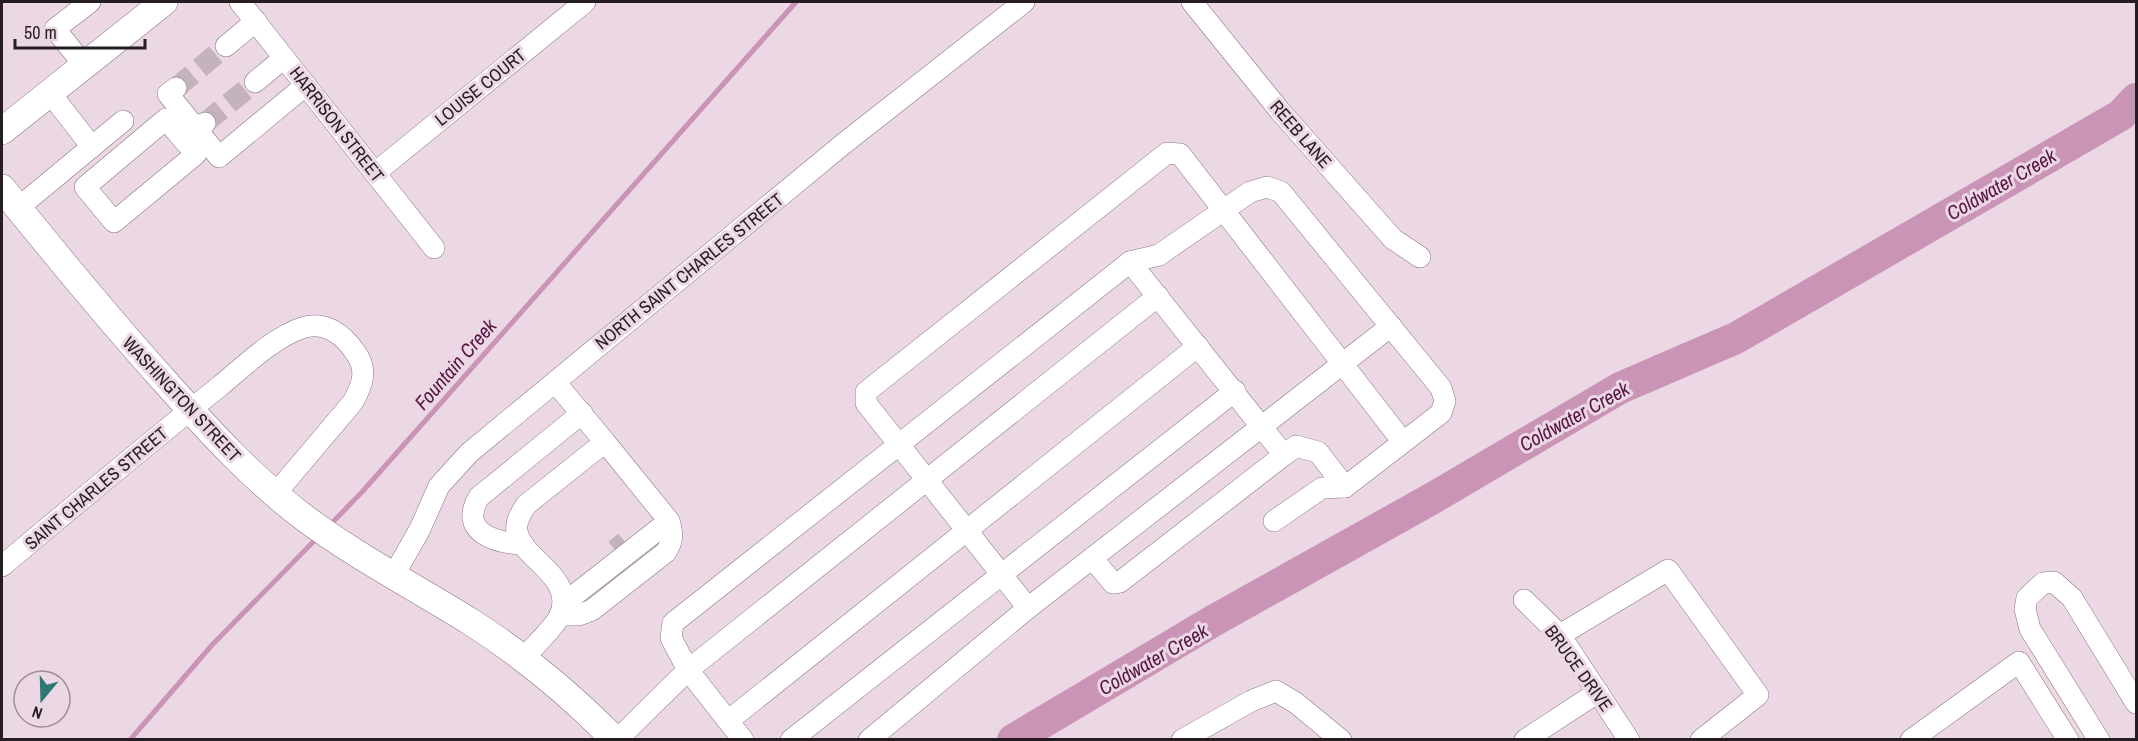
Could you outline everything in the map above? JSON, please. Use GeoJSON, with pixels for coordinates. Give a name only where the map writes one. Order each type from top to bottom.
{"type":"FeatureCollection","features":[{"type":"Feature","properties":{"kind":"main road"},"geometry":{"type":"LineString","coordinates":[[2,131],[161,2]]}},
{"type":"Feature","properties":{"kind":"main road","name":"WASHINGTON STREET"},"geometry":{"type":"LineString","coordinates":[[10,198],[131,344],[235,457],[302,516],[385,571],[473,624],[544,674],[585,709],[616,740]]}},
{"type":"Feature","properties":{"kind":"street"},"geometry":{"type":"LineString","coordinates":[[84,65],[55,29],[90,2]]}},
{"type":"Feature","properties":{"kind":"street","name":"HARRISON STREET"},"geometry":{"type":"LineString","coordinates":[[240,2],[434,248]]}},
{"type":"Feature","properties":{"kind":"street","name":"LOUISE COURT"},"geometry":{"type":"LineString","coordinates":[[375,173],[585,2]]}},
{"type":"Feature","properties":{"kind":"street","name":"NORTH SAINT CHARLES STREET"},"geometry":{"type":"LineString","coordinates":[[385,571],[415,539],[439,486],[469,453],[842,145],[1024,2]]}},
{"type":"Feature","properties":{"kind":"street","name":"REEB LANE"},"geometry":{"type":"LineString","coordinates":[[1192,2],[1280,111],[1393,238],[1420,257]]}},
{"type":"Feature","properties":{"kind":"street"},"geometry":{"type":"LineString","coordinates":[[226,46],[256,21]]}},
{"type":"Feature","properties":{"kind":"street"},"geometry":{"type":"LineString","coordinates":[[255,82],[284,58]]}},
{"type":"Feature","properties":{"kind":"street"},"geometry":{"type":"LineString","coordinates":[[176,88],[168,94],[193,129],[219,157],[306,85]]}},
{"type":"Feature","properties":{"kind":"street"},"geometry":{"type":"LineString","coordinates":[[50,93],[92,147]]}},
{"type":"Feature","properties":{"kind":"street"},"geometry":{"type":"LineString","coordinates":[[166,118],[193,129],[196,154],[114,222],[85,187],[166,118]]}},
{"type":"Feature","properties":{"kind":"street"},"geometry":{"type":"LineString","coordinates":[[10,198],[92,147],[123,121]]}},
{"type":"Feature","properties":{"kind":"street"},"geometry":{"type":"LineString","coordinates":[[1028,608],[866,403],[866,392],[1167,153],[1180,154],[1403,442]]}},
{"type":"Feature","properties":{"kind":"street"},"geometry":{"type":"LineString","coordinates":[[743,740],[688,670],[671,638],[673,623],[1130,262],[1159,255],[1251,192],[1267,187],[1281,192],[1441,388],[1445,401],[1441,413],[1345,487],[1322,488],[1274,521]]}},
{"type":"Feature","properties":{"kind":"street"},"geometry":{"type":"LineString","coordinates":[[1130,262],[1284,455]]}},
{"type":"Feature","properties":{"kind":"street"},"geometry":{"type":"LineString","coordinates":[[616,740],[688,670],[1158,296]]}},
{"type":"Feature","properties":{"kind":"street","name":"SAINT CHARLES STREET"},"geometry":{"type":"LineString","coordinates":[[2,566],[278,340],[302,327],[324,326],[346,339],[363,362],[362,385],[353,402],[276,493]]}},
{"type":"Feature","properties":{"kind":"street"},"geometry":{"type":"LineString","coordinates":[[869,740],[1028,608],[1391,326]]}},
{"type":"Feature","properties":{"kind":"street"},"geometry":{"type":"LineString","coordinates":[[728,721],[1198,346]]}},
{"type":"Feature","properties":{"kind":"street"},"geometry":{"type":"LineString","coordinates":[[555,382],[582,413],[666,518],[673,533],[666,552],[592,610],[579,615],[562,603],[552,575],[523,544],[517,532],[518,518],[526,505],[605,442]]}},
{"type":"Feature","properties":{"kind":"street"},"geometry":{"type":"LineString","coordinates":[[791,740],[1235,391]]}},
{"type":"Feature","properties":{"kind":"street"},"geometry":{"type":"LineString","coordinates":[[523,544],[493,539],[479,531],[472,520],[473,507],[479,497],[582,413]]}},
{"type":"Feature","properties":{"kind":"street"},"geometry":{"type":"LineString","coordinates":[[1092,558],[1113,583],[1120,582],[1296,446],[1318,452],[1345,487]]}},
{"type":"Feature","properties":{"kind":"street"},"geometry":{"type":"LineString","coordinates":[[523,659],[562,603],[620,546],[666,518]]}},
{"type":"Feature","properties":{"kind":"street"},"geometry":{"type":"LineString","coordinates":[[562,603],[666,518]]}},
{"type":"Feature","properties":{"kind":"street"},"geometry":{"type":"LineString","coordinates":[[1560,635],[1668,570],[1758,695],[1701,740]]}},
{"type":"Feature","properties":{"kind":"street"},"geometry":{"type":"LineString","coordinates":[[2098,740],[2030,629],[2025,603],[2027,598],[2043,584],[2054,582],[2072,598],[2136,703]]}},
{"type":"Feature","properties":{"kind":"street","name":"BRUCE DRIVE"},"geometry":{"type":"LineString","coordinates":[[1524,600],[1560,635],[1629,740]]}},
{"type":"Feature","properties":{"kind":"street"},"geometry":{"type":"LineString","coordinates":[[1911,740],[2019,662],[2068,740]]}},
{"type":"Feature","properties":{"kind":"street"},"geometry":{"type":"LineString","coordinates":[[1182,740],[1251,701],[1276,691],[1296,703],[1341,740]]}},
{"type":"Feature","properties":{"kind":"street"},"geometry":{"type":"LineString","coordinates":[[1525,740],[1598,692]]}},
{"type":"Feature","properties":{"kind":"waterway","name":"Fountain Creek"},"geometry":{"type":"LineString","coordinates":[[328,527],[362,492],[796,2]]}},
{"type":"Feature","properties":{"kind":"waterway","name":"Coldwater Creek"},"geometry":{"type":"LineString","coordinates":[[1013,740],[1213,621],[1433,498],[1620,388],[1736,338],[2121,115],[2136,99]]}},
{"type":"Feature","properties":{"kind":"waterway","name":"Fountain Creek"},"geometry":{"type":"LineString","coordinates":[[130,740],[212,645],[317,538]]}},
{"type":"Feature","properties":{"kind":"tunnel"},"geometry":{"type":"LineString","coordinates":[[176,88],[226,46]]}},
{"type":"Feature","properties":{"kind":"tunnel"},"geometry":{"type":"LineString","coordinates":[[205,123],[255,82]]}},
{"type":"Feature","properties":{"kind":"tunnel"},"geometry":{"type":"LineString","coordinates":[[615,550],[625,542]]}}]}
